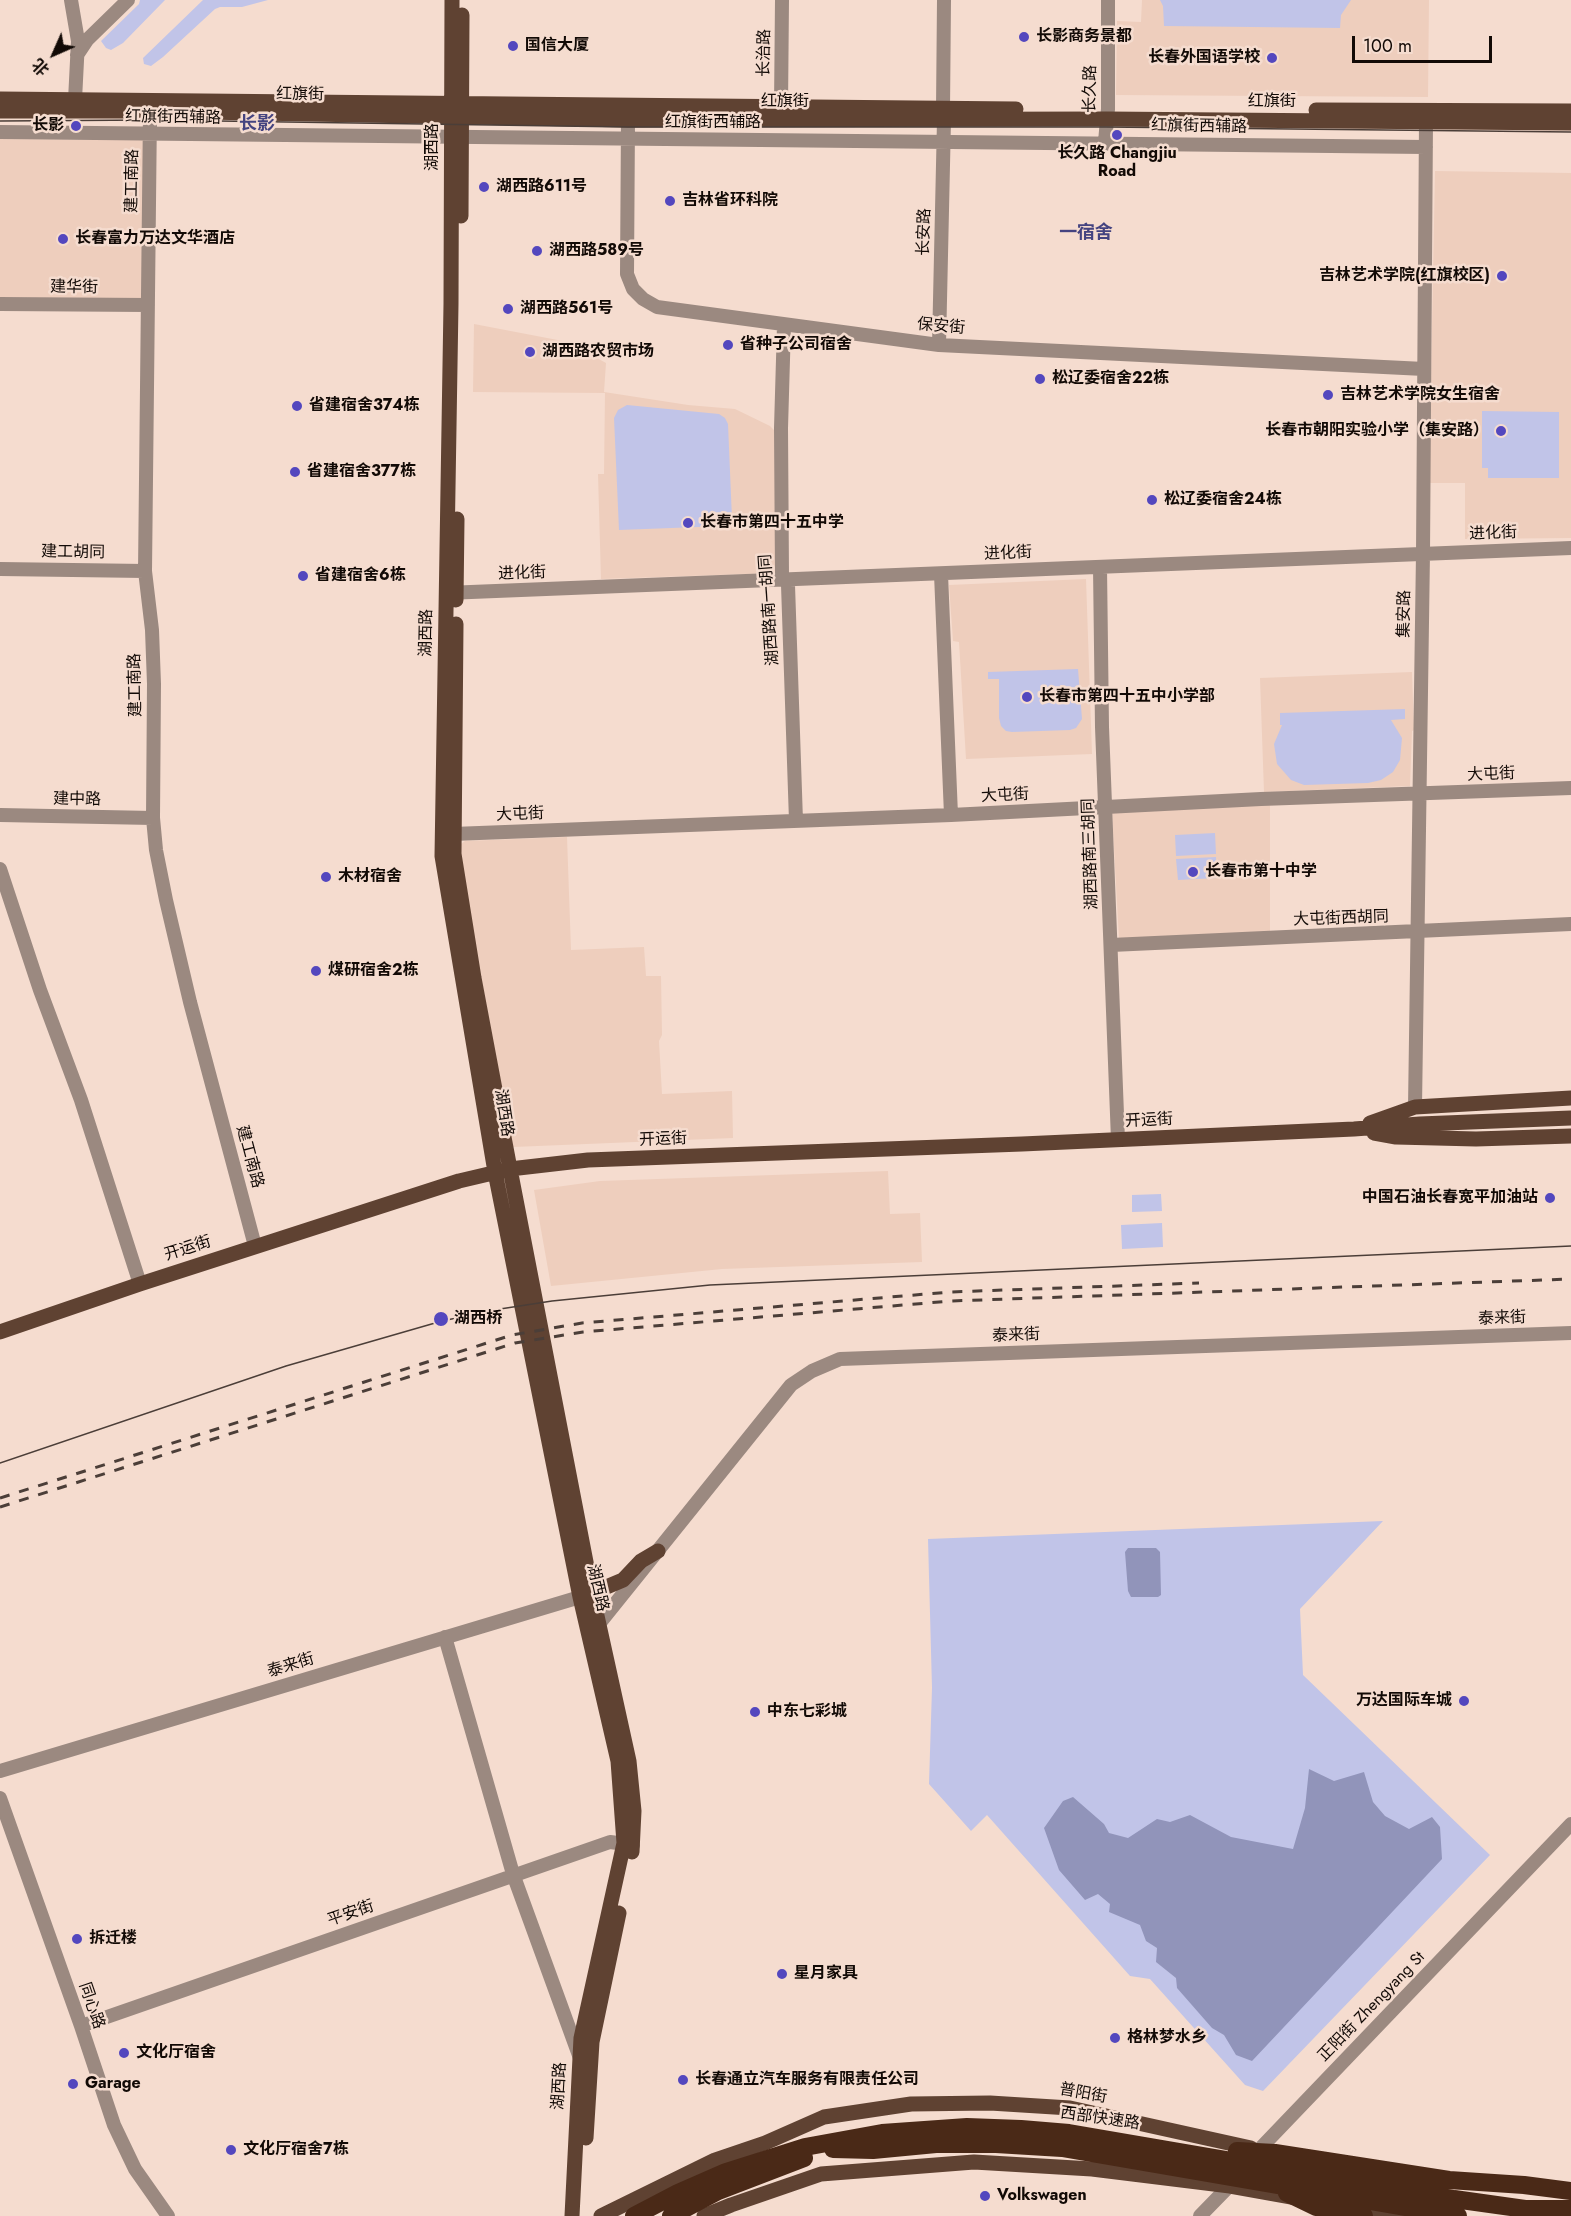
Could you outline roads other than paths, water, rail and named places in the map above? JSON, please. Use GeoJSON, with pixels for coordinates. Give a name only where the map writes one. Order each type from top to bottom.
{"type":"FeatureCollection","features":[{"type":"Feature","properties":{"kind":"highway","name":"西部快速路"},"geometry":{"type":"LineString","coordinates":[[633,2216],[678,2193],[748,2164],[805,2147],[882,2133],[945,2127],[1021,2129],[1107,2138],[1465,2201],[1571,2211]]}},
{"type":"Feature","properties":{"kind":"highway","name":"西部快速路"},"geometry":{"type":"LineString","coordinates":[[671,2216],[718,2191],[830,2148],[873,2150],[936,2144],[1033,2145],[1120,2157],[1458,2216]]}},
{"type":"Feature","properties":{"kind":"highway"},"geometry":{"type":"LineString","coordinates":[[1194,2153],[1227,2150],[1275,2153],[1449,2180],[1524,2185],[1571,2192]]}},
{"type":"Feature","properties":{"kind":"highway"},"geometry":{"type":"LineString","coordinates":[[1273,2185],[1317,2207],[1364,2216]]}},
{"type":"Feature","properties":{"kind":"main road","name":"湖西路"},"geometry":{"type":"LineString","coordinates":[[452,0],[456,137],[447,836],[474,978],[502,1170],[586,1595],[629,1761],[634,1811],[592,2042],[581,2216]]}},
{"type":"Feature","properties":{"kind":"main road","name":"湖西路"},"geometry":{"type":"LineString","coordinates":[[456,110],[462,0]]}},
{"type":"Feature","properties":{"kind":"main road","name":"红旗街"},"geometry":{"type":"LineString","coordinates":[[0,99],[456,110],[628,120],[944,114],[1571,111]]}},
{"type":"Feature","properties":{"kind":"main road","name":"红旗街"},"geometry":{"type":"LineString","coordinates":[[0,111],[781,107],[944,114]]}},
{"type":"Feature","properties":{"kind":"main road","name":"红旗街"},"geometry":{"type":"LineString","coordinates":[[1108,114],[1571,123]]}},
{"type":"Feature","properties":{"kind":"main road","name":"开运街"},"geometry":{"type":"LineString","coordinates":[[1354,1130],[1415,1107],[1571,1098]]}},
{"type":"Feature","properties":{"kind":"main road","name":"开运街"},"geometry":{"type":"LineString","coordinates":[[0,1332],[255,1246],[502,1170],[588,1161],[1354,1130],[1420,1124],[1571,1118]]}},
{"type":"Feature","properties":{"kind":"main road","name":"开运街"},"geometry":{"type":"LineString","coordinates":[[1354,1130],[1396,1137],[1476,1139],[1571,1136]]}},
{"type":"Feature","properties":{"kind":"main road"},"geometry":{"type":"LineString","coordinates":[[586,1595],[623,1580],[641,1561],[658,1551]]}},
{"type":"Feature","properties":{"kind":"main road","name":"湖西路"},"geometry":{"type":"LineString","coordinates":[[572,2216],[580,2038],[629,1844]]}},
{"type":"Feature","properties":{"kind":"main road","name":"普阳街"},"geometry":{"type":"LineString","coordinates":[[601,2216],[715,2160],[765,2143],[824,2116],[910,2104],[990,2103],[1070,2109],[1257,2150],[1571,2211]]}},
{"type":"Feature","properties":{"kind":"main road"},"geometry":{"type":"LineString","coordinates":[[710,2214],[821,2174],[974,2162],[1092,2169],[1230,2186],[1401,2216]]}},
{"type":"Feature","properties":{"kind":"street"},"geometry":{"type":"LineString","coordinates":[[71,0],[78,41],[75,100]]}},
{"type":"Feature","properties":{"kind":"street"},"geometry":{"type":"LineString","coordinates":[[77,55],[87,40],[128,0]]}},
{"type":"Feature","properties":{"kind":"street","name":"长治路"},"geometry":{"type":"LineString","coordinates":[[781,107],[782,0]]}},
{"type":"Feature","properties":{"kind":"street","name":"长安路"},"geometry":{"type":"LineString","coordinates":[[939,345],[944,141],[944,0]]}},
{"type":"Feature","properties":{"kind":"street","name":"长久路"},"geometry":{"type":"LineString","coordinates":[[1105,142],[1108,114],[1108,0]]}},
{"type":"Feature","properties":{"kind":"street","name":"建工南路"},"geometry":{"type":"LineString","coordinates":[[150,111],[145,571],[152,630],[154,684],[153,818],[156,850],[166,900],[190,1002],[255,1246]]}},
{"type":"Feature","properties":{"kind":"street","name":"保安街"},"geometry":{"type":"LineString","coordinates":[[628,120],[627,274],[633,289],[643,299],[657,307],[939,345],[1424,369]]}},
{"type":"Feature","properties":{"kind":"street","name":"集安路"},"geometry":{"type":"LineString","coordinates":[[1415,1107],[1423,553],[1426,121]]}},
{"type":"Feature","properties":{"kind":"street","name":"红旗街西辅路"},"geometry":{"type":"LineString","coordinates":[[0,132],[1426,147]]}},
{"type":"Feature","properties":{"kind":"street","name":"建华街"},"geometry":{"type":"LineString","coordinates":[[0,304],[148,305]]}},
{"type":"Feature","properties":{"kind":"street","name":"湖西路南一胡同"},"geometry":{"type":"LineString","coordinates":[[784,325],[782,575],[788,585],[796,821]]}},
{"type":"Feature","properties":{"kind":"street","name":"进化街"},"geometry":{"type":"LineString","coordinates":[[451,593],[1571,548]]}},
{"type":"Feature","properties":{"kind":"street","name":"湖西路南三胡同"},"geometry":{"type":"LineString","coordinates":[[1100,567],[1102,727],[1119,1140]]}},
{"type":"Feature","properties":{"kind":"street","name":"建工胡同"},"geometry":{"type":"LineString","coordinates":[[0,569],[145,571]]}},
{"type":"Feature","properties":{"kind":"street"},"geometry":{"type":"LineString","coordinates":[[941,574],[951,815]]}},
{"type":"Feature","properties":{"kind":"street","name":"大屯街"},"geometry":{"type":"LineString","coordinates":[[447,836],[951,815],[1260,799],[1571,788]]}},
{"type":"Feature","properties":{"kind":"street","name":"建中路"},"geometry":{"type":"LineString","coordinates":[[0,815],[153,818]]}},
{"type":"Feature","properties":{"kind":"street"},"geometry":{"type":"LineString","coordinates":[[0,869],[40,990],[81,1100],[140,1284]]}},
{"type":"Feature","properties":{"kind":"street","name":"大屯街西胡同"},"geometry":{"type":"LineString","coordinates":[[1112,945],[1571,924]]}},
{"type":"Feature","properties":{"kind":"street","name":"泰来街"},"geometry":{"type":"LineString","coordinates":[[594,1630],[791,1385],[812,1371],[840,1359],[1571,1333]]}},
{"type":"Feature","properties":{"kind":"street","name":"泰来街"},"geometry":{"type":"LineString","coordinates":[[0,1771],[586,1595]]}},
{"type":"Feature","properties":{"kind":"street"},"geometry":{"type":"LineString","coordinates":[[446,1637],[513,1874],[580,2058]]}},
{"type":"Feature","properties":{"kind":"street","name":"同心路"},"geometry":{"type":"LineString","coordinates":[[0,1799],[114,2125],[135,2169],[163,2211]]}},
{"type":"Feature","properties":{"kind":"street","name":"正阳街 Zhengyang St"},"geometry":{"type":"LineString","coordinates":[[1200,2216],[1230,2186],[1257,2150],[1571,1824]]}},
{"type":"Feature","properties":{"kind":"street","name":"平安街"},"geometry":{"type":"LineString","coordinates":[[81,2026],[513,1874],[610,1842],[629,1844]]}},
{"type":"Feature","properties":{"kind":"street"},"geometry":{"type":"LineString","coordinates":[[149,2216],[163,2211]]}},
{"type":"Feature","properties":{"kind":"tram line"},"geometry":{"type":"LineString","coordinates":[[0,121],[150,120],[628,127],[1106,127],[1571,132]]}},
{"type":"Feature","properties":{"kind":"tram line"},"geometry":{"type":"LineString","coordinates":[[0,1463],[286,1366],[442,1321],[552,1301],[710,1285],[1571,1246]]}},
{"type":"Feature","properties":{"kind":"railway"},"geometry":{"type":"LineString","coordinates":[[0,1507],[515,1343],[583,1332],[951,1301],[1571,1279]]}},
{"type":"Feature","properties":{"kind":"railway"},"geometry":{"type":"LineString","coordinates":[[0,1498],[512,1335],[582,1323],[950,1292],[1199,1283]]}},
{"type":"Feature","properties":{"kind":"place","name":"长影商务景都"},"geometry":{"type":"Point","coordinates":[1024,37]}},
{"type":"Feature","properties":{"kind":"place","name":"国信大厦"},"geometry":{"type":"Point","coordinates":[513,46]}},
{"type":"Feature","properties":{"kind":"place","name":"长春外国语学校"},"geometry":{"type":"Point","coordinates":[1272,58]}},
{"type":"Feature","properties":{"kind":"place","name":"长影"},"geometry":{"type":"Point","coordinates":[76,126]}},
{"type":"Feature","properties":{"kind":"place","name":"长久路 Changjiu Road"},"geometry":{"type":"Point","coordinates":[1117,135]}},
{"type":"Feature","properties":{"kind":"place","name":"湖西路611号"},"geometry":{"type":"Point","coordinates":[484,187]}},
{"type":"Feature","properties":{"kind":"place","name":"吉林省环科院"},"geometry":{"type":"Point","coordinates":[670,201]}},
{"type":"Feature","properties":{"kind":"place","name":"长春富力万达文华酒店"},"geometry":{"type":"Point","coordinates":[63,239]}},
{"type":"Feature","properties":{"kind":"place","name":"湖西路589号"},"geometry":{"type":"Point","coordinates":[537,251]}},
{"type":"Feature","properties":{"kind":"place","name":"吉林艺术学院(红旗校区)"},"geometry":{"type":"Point","coordinates":[1502,276]}},
{"type":"Feature","properties":{"kind":"place","name":"湖西路561号"},"geometry":{"type":"Point","coordinates":[508,309]}},
{"type":"Feature","properties":{"kind":"place","name":"省种子公司宿舍"},"geometry":{"type":"Point","coordinates":[728,345]}},
{"type":"Feature","properties":{"kind":"place","name":"湖西路农贸市场"},"geometry":{"type":"Point","coordinates":[530,352]}},
{"type":"Feature","properties":{"kind":"place","name":"松辽委宿舍22栋"},"geometry":{"type":"Point","coordinates":[1040,379]}},
{"type":"Feature","properties":{"kind":"place","name":"吉林艺术学院女生宿舍"},"geometry":{"type":"Point","coordinates":[1328,395]}},
{"type":"Feature","properties":{"kind":"place","name":"省建宿舍374栋"},"geometry":{"type":"Point","coordinates":[297,406]}},
{"type":"Feature","properties":{"kind":"place","name":"长春市朝阳实验小学（集安路）"},"geometry":{"type":"Point","coordinates":[1501,431]}},
{"type":"Feature","properties":{"kind":"place","name":"省建宿舍377栋"},"geometry":{"type":"Point","coordinates":[295,472]}},
{"type":"Feature","properties":{"kind":"place","name":"松辽委宿舍24栋"},"geometry":{"type":"Point","coordinates":[1152,500]}},
{"type":"Feature","properties":{"kind":"place","name":"长春市第四十五中学"},"geometry":{"type":"Point","coordinates":[688,523]}},
{"type":"Feature","properties":{"kind":"place","name":"省建宿舍6栋"},"geometry":{"type":"Point","coordinates":[303,576]}},
{"type":"Feature","properties":{"kind":"place","name":"长春市第四十五中小学部"},"geometry":{"type":"Point","coordinates":[1027,697]}},
{"type":"Feature","properties":{"kind":"place","name":"长春市第十中学"},"geometry":{"type":"Point","coordinates":[1193,872]}},
{"type":"Feature","properties":{"kind":"place","name":"木材宿舍"},"geometry":{"type":"Point","coordinates":[326,877]}},
{"type":"Feature","properties":{"kind":"place","name":"煤研宿舍2栋"},"geometry":{"type":"Point","coordinates":[316,971]}},
{"type":"Feature","properties":{"kind":"place","name":"中国石油长春宽平加油站"},"geometry":{"type":"Point","coordinates":[1550,1198]}},
{"type":"Feature","properties":{"kind":"place","name":"湖西桥"},"geometry":{"type":"Point","coordinates":[441,1319]}},
{"type":"Feature","properties":{"kind":"place","name":"万达国际车城"},"geometry":{"type":"Point","coordinates":[1464,1701]}},
{"type":"Feature","properties":{"kind":"place","name":"中东七彩城"},"geometry":{"type":"Point","coordinates":[755,1712]}},
{"type":"Feature","properties":{"kind":"place","name":"拆迁楼"},"geometry":{"type":"Point","coordinates":[77,1939]}},
{"type":"Feature","properties":{"kind":"place","name":"星月家具"},"geometry":{"type":"Point","coordinates":[782,1974]}},
{"type":"Feature","properties":{"kind":"place","name":"格林梦水乡"},"geometry":{"type":"Point","coordinates":[1115,2038]}},
{"type":"Feature","properties":{"kind":"place","name":"文化厅宿舍"},"geometry":{"type":"Point","coordinates":[124,2053]}},
{"type":"Feature","properties":{"kind":"place","name":"长春通立汽车服务有限责任公司"},"geometry":{"type":"Point","coordinates":[683,2080]}},
{"type":"Feature","properties":{"kind":"place","name":"Garage"},"geometry":{"type":"Point","coordinates":[73,2084]}},
{"type":"Feature","properties":{"kind":"place","name":"文化厅宿舍7栋"},"geometry":{"type":"Point","coordinates":[231,2150]}},
{"type":"Feature","properties":{"kind":"place","name":"Volkswagen"},"geometry":{"type":"Point","coordinates":[985,2196]}},
{"type":"Feature","properties":{"kind":"district","name":"长影"},"geometry":{"type":"Point","coordinates":[257,125]}},
{"type":"Feature","properties":{"kind":"district","name":"一宿舍"},"geometry":{"type":"Point","coordinates":[1086,234]}}]}
